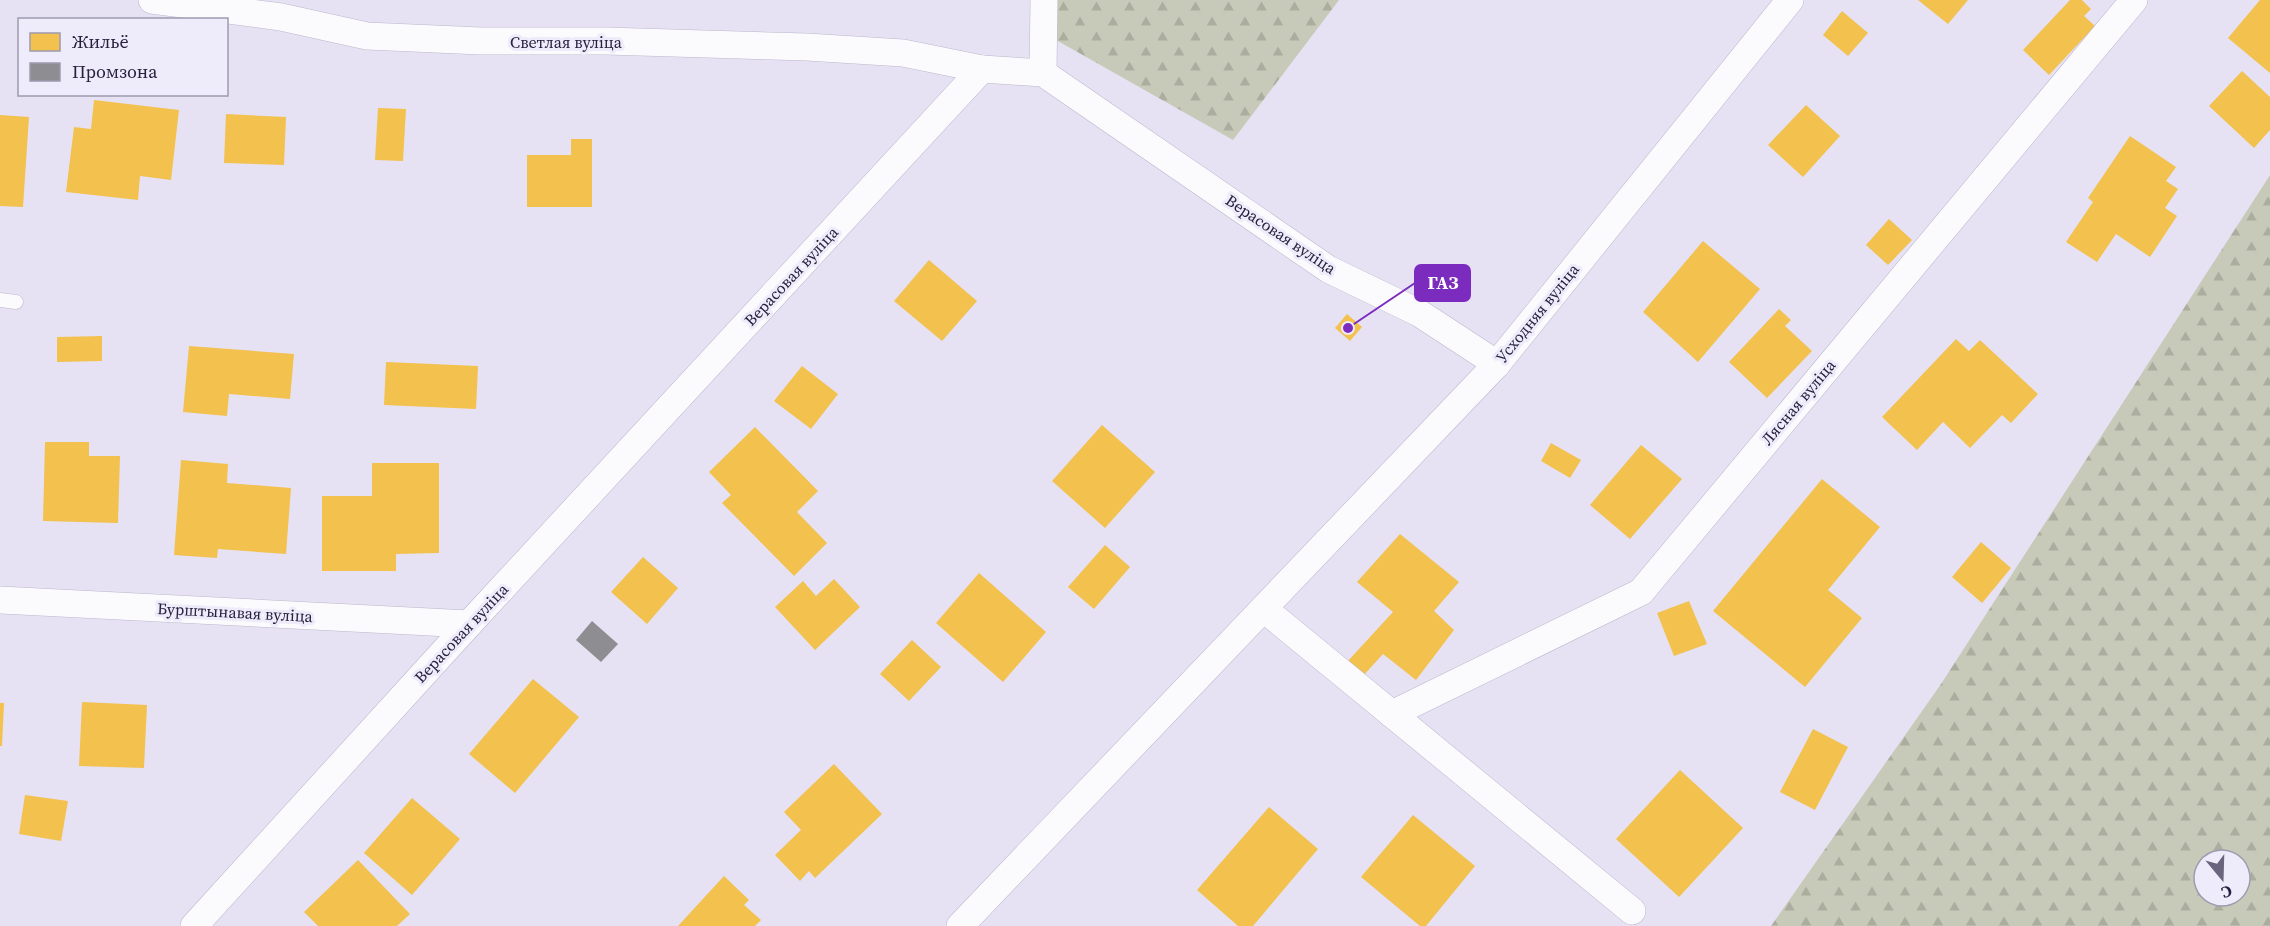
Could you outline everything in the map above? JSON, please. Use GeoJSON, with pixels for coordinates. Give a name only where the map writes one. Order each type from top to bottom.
{"type":"FeatureCollection","features":[{"type":"Feature","properties":{"kind":"street","name":"Светлая вуліца"},"geometry":{"type":"LineString","coordinates":[[152,0],[281,17],[367,36],[481,41],[606,41],[807,47],[903,53],[982,69]]}},
{"type":"Feature","properties":{"kind":"street"},"geometry":{"type":"LineString","coordinates":[[1043,74],[1044,0]]}},
{"type":"Feature","properties":{"kind":"street","name":"Усходняя вуліца"},"geometry":{"type":"LineString","coordinates":[[960,926],[1497,364],[1790,0]]}},
{"type":"Feature","properties":{"kind":"street","name":"Лясная вуліца"},"geometry":{"type":"LineString","coordinates":[[1392,714],[1641,592],[2134,0]]}},
{"type":"Feature","properties":{"kind":"street","name":"Верасовая вуліца"},"geometry":{"type":"LineString","coordinates":[[194,926],[469,624],[982,69],[1043,74],[1328,269],[1419,313],[1497,364]]}},
{"type":"Feature","properties":{"kind":"street","name":"Бурштынавая вуліца"},"geometry":{"type":"LineString","coordinates":[[0,600],[469,624]]}},
{"type":"Feature","properties":{"kind":"street"},"geometry":{"type":"LineString","coordinates":[[1264,609],[1632,911]]}},
{"type":"Feature","properties":{"kind":"lane"},"geometry":{"type":"LineString","coordinates":[[0,300],[16,302]]}},
{"type":"Feature","properties":{"kind":"green space"},"geometry":{"type":"Polygon","coordinates":[[[1054,0],[1339,0],[1233,140],[1049,36],[1054,0]]]}},
{"type":"Feature","properties":{"kind":"green space"},"geometry":{"type":"Polygon","coordinates":[[[2270,175],[2270,926],[1771,926],[1941,684],[2270,175]]]}},
{"type":"Feature","properties":{"kind":"building: Жильё"},"geometry":{"type":"Polygon","coordinates":[[[1918,0],[1968,0],[1948,24],[1918,0]]]}},
{"type":"Feature","properties":{"kind":"building: Жильё"},"geometry":{"type":"Polygon","coordinates":[[[2070,0],[2082,0],[2091,9],[2084,16],[2095,26],[2049,75],[2023,50],[2070,0]]]}},
{"type":"Feature","properties":{"kind":"building: Жильё"},"geometry":{"type":"Polygon","coordinates":[[[2260,0],[2270,0],[2270,73],[2228,38],[2260,0]]]}},
{"type":"Feature","properties":{"kind":"building: Жильё"},"geometry":{"type":"Polygon","coordinates":[[[1842,11],[1868,33],[1848,56],[1823,35],[1842,11]]]}},
{"type":"Feature","properties":{"kind":"building: Жильё"},"geometry":{"type":"Polygon","coordinates":[[[2242,71],[2270,97],[2270,130],[2254,148],[2209,106],[2242,71]]]}},
{"type":"Feature","properties":{"kind":"building: Жильё"},"geometry":{"type":"Polygon","coordinates":[[[94,100],[179,110],[171,180],[140,176],[138,200],[66,192],[74,127],[91,129],[94,100]]]}},
{"type":"Feature","properties":{"kind":"building: Жильё"},"geometry":{"type":"Polygon","coordinates":[[[1806,105],[1840,136],[1803,177],[1768,145],[1806,105]]]}},
{"type":"Feature","properties":{"kind":"building: Жильё"},"geometry":{"type":"Polygon","coordinates":[[[378,108],[406,109],[403,161],[375,160],[378,108]]]}},
{"type":"Feature","properties":{"kind":"building: Жильё"},"geometry":{"type":"Polygon","coordinates":[[[226,114],[286,117],[284,165],[224,163],[226,114]]]}},
{"type":"Feature","properties":{"kind":"building: Жильё"},"geometry":{"type":"Polygon","coordinates":[[[0,115],[29,117],[23,207],[0,206],[0,115]]]}},
{"type":"Feature","properties":{"kind":"building: Жильё"},"geometry":{"type":"Polygon","coordinates":[[[2130,136],[2176,167],[2166,181],[2178,189],[2165,208],[2177,216],[2150,257],[2116,234],[2097,262],[2066,242],[2093,202],[2088,198],[2130,136]]]}},
{"type":"Feature","properties":{"kind":"building: Жильё"},"geometry":{"type":"Polygon","coordinates":[[[571,139],[592,139],[592,207],[527,207],[527,155],[571,155],[571,139]]]}},
{"type":"Feature","properties":{"kind":"building: Жильё"},"geometry":{"type":"Polygon","coordinates":[[[1889,219],[1912,240],[1888,265],[1866,245],[1889,219]]]}},
{"type":"Feature","properties":{"kind":"building: Жильё"},"geometry":{"type":"Polygon","coordinates":[[[1703,241],[1760,289],[1698,362],[1643,312],[1703,241]]]}},
{"type":"Feature","properties":{"kind":"building: Жильё"},"geometry":{"type":"Polygon","coordinates":[[[929,260],[977,301],[942,341],[894,301],[929,260]]]}},
{"type":"Feature","properties":{"kind":"building: Жильё"},"geometry":{"type":"Polygon","coordinates":[[[1779,309],[1791,320],[1785,326],[1812,351],[1767,398],[1729,362],[1779,309]]]}},
{"type":"Feature","properties":{"kind":"building: Жильё"},"geometry":{"type":"Polygon","coordinates":[[[1347,314],[1362,327],[1350,341],[1335,328],[1347,314]]]}},
{"type":"Feature","properties":{"kind":"building: Жильё"},"geometry":{"type":"Polygon","coordinates":[[[102,336],[102,361],[57,362],[57,337],[102,336]]]}},
{"type":"Feature","properties":{"kind":"building: Жильё"},"geometry":{"type":"Polygon","coordinates":[[[1956,339],[1969,351],[1980,340],[2038,394],[2011,423],[2002,415],[1970,448],[1943,422],[1917,450],[1882,417],[1956,339]]]}},
{"type":"Feature","properties":{"kind":"building: Жильё"},"geometry":{"type":"Polygon","coordinates":[[[189,346],[294,354],[290,399],[229,394],[227,416],[183,412],[189,346]]]}},
{"type":"Feature","properties":{"kind":"building: Жильё"},"geometry":{"type":"Polygon","coordinates":[[[386,362],[478,366],[476,409],[384,405],[386,362]]]}},
{"type":"Feature","properties":{"kind":"building: Жильё"},"geometry":{"type":"Polygon","coordinates":[[[802,366],[838,394],[811,429],[774,401],[802,366]]]}},
{"type":"Feature","properties":{"kind":"building: Жильё"},"geometry":{"type":"Polygon","coordinates":[[[1102,425],[1155,472],[1105,528],[1052,481],[1102,425]]]}},
{"type":"Feature","properties":{"kind":"building: Жильё"},"geometry":{"type":"Polygon","coordinates":[[[755,427],[818,491],[797,512],[827,543],[794,576],[722,503],[731,495],[709,472],[755,427]]]}},
{"type":"Feature","properties":{"kind":"building: Жильё"},"geometry":{"type":"Polygon","coordinates":[[[45,442],[89,442],[89,456],[120,456],[118,523],[43,521],[45,442]]]}},
{"type":"Feature","properties":{"kind":"building: Жильё"},"geometry":{"type":"Polygon","coordinates":[[[1551,443],[1581,460],[1570,478],[1541,461],[1551,443]]]}},
{"type":"Feature","properties":{"kind":"building: Жильё"},"geometry":{"type":"Polygon","coordinates":[[[1641,445],[1682,479],[1630,539],[1590,505],[1641,445]]]}},
{"type":"Feature","properties":{"kind":"building: Жильё"},"geometry":{"type":"Polygon","coordinates":[[[181,460],[228,464],[227,483],[291,488],[286,554],[218,549],[217,558],[174,555],[181,460]]]}},
{"type":"Feature","properties":{"kind":"building: Жильё"},"geometry":{"type":"Polygon","coordinates":[[[372,463],[439,463],[439,553],[396,554],[396,571],[322,571],[322,496],[372,496],[372,463]]]}},
{"type":"Feature","properties":{"kind":"building: Жильё"},"geometry":{"type":"Polygon","coordinates":[[[1822,479],[1880,527],[1828,590],[1862,618],[1805,687],[1713,611],[1822,479]]]}},
{"type":"Feature","properties":{"kind":"building: Жильё"},"geometry":{"type":"Polygon","coordinates":[[[1400,534],[1459,582],[1434,611],[1454,630],[1416,680],[1383,654],[1363,676],[1347,662],[1393,612],[1357,582],[1400,534]]]}},
{"type":"Feature","properties":{"kind":"building: Жильё"},"geometry":{"type":"Polygon","coordinates":[[[1981,542],[2011,568],[1982,603],[1952,577],[1981,542]]]}},
{"type":"Feature","properties":{"kind":"building: Жильё"},"geometry":{"type":"Polygon","coordinates":[[[1105,545],[1130,567],[1094,609],[1068,587],[1105,545]]]}},
{"type":"Feature","properties":{"kind":"building: Жильё"},"geometry":{"type":"Polygon","coordinates":[[[643,557],[678,588],[647,624],[611,592],[643,557]]]}},
{"type":"Feature","properties":{"kind":"building: Жильё"},"geometry":{"type":"Polygon","coordinates":[[[979,573],[1046,632],[1003,682],[936,623],[979,573]]]}},
{"type":"Feature","properties":{"kind":"building: Жильё"},"geometry":{"type":"Polygon","coordinates":[[[834,579],[860,607],[815,650],[775,607],[803,581],[816,596],[834,579]]]}},
{"type":"Feature","properties":{"kind":"building: Жильё"},"geometry":{"type":"Polygon","coordinates":[[[1689,601],[1707,644],[1674,656],[1657,613],[1689,601]]]}},
{"type":"Feature","properties":{"kind":"building: Жильё"},"geometry":{"type":"Polygon","coordinates":[[[912,640],[941,667],[909,701],[880,674],[912,640]]]}},
{"type":"Feature","properties":{"kind":"building: Жильё"},"geometry":{"type":"Polygon","coordinates":[[[533,679],[579,717],[515,793],[469,754],[533,679]]]}},
{"type":"Feature","properties":{"kind":"building: Жильё"},"geometry":{"type":"Polygon","coordinates":[[[82,702],[147,705],[144,768],[79,766],[82,702]]]}},
{"type":"Feature","properties":{"kind":"building: Жильё"},"geometry":{"type":"Polygon","coordinates":[[[0,703],[4,703],[2,746],[0,746],[0,703]]]}},
{"type":"Feature","properties":{"kind":"building: Жильё"},"geometry":{"type":"Polygon","coordinates":[[[1813,729],[1848,747],[1815,810],[1780,792],[1813,729]]]}},
{"type":"Feature","properties":{"kind":"building: Жильё"},"geometry":{"type":"Polygon","coordinates":[[[834,764],[882,814],[815,878],[809,871],[800,881],[775,855],[801,830],[784,812],[834,764]]]}},
{"type":"Feature","properties":{"kind":"building: Жильё"},"geometry":{"type":"Polygon","coordinates":[[[1680,770],[1743,828],[1679,897],[1616,839],[1680,770]]]}},
{"type":"Feature","properties":{"kind":"building: Жильё"},"geometry":{"type":"Polygon","coordinates":[[[25,795],[68,801],[61,841],[19,834],[25,795]]]}},
{"type":"Feature","properties":{"kind":"building: Жильё"},"geometry":{"type":"Polygon","coordinates":[[[412,798],[460,839],[412,895],[364,853],[412,798]]]}},
{"type":"Feature","properties":{"kind":"building: Жильё"},"geometry":{"type":"Polygon","coordinates":[[[1269,807],[1318,849],[1253,926],[1238,926],[1197,890],[1269,807]]]}},
{"type":"Feature","properties":{"kind":"building: Жильё"},"geometry":{"type":"Polygon","coordinates":[[[1413,815],[1475,866],[1426,926],[1420,926],[1361,877],[1413,815]]]}},
{"type":"Feature","properties":{"kind":"building: Жильё"},"geometry":{"type":"Polygon","coordinates":[[[358,860],[410,914],[397,926],[318,926],[304,912],[358,860]]]}},
{"type":"Feature","properties":{"kind":"building: Жильё"},"geometry":{"type":"Polygon","coordinates":[[[724,876],[749,900],[744,905],[761,920],[755,926],[678,926],[724,876]]]}},
{"type":"Feature","properties":{"kind":"building: Промзона"},"geometry":{"type":"Polygon","coordinates":[[[592,621],[618,644],[601,662],[576,640],[592,621]]]}},
{"type":"Feature","properties":{"kind":"place","name":"ГАЗ"},"geometry":{"type":"Point","coordinates":[1348,328]}}]}
